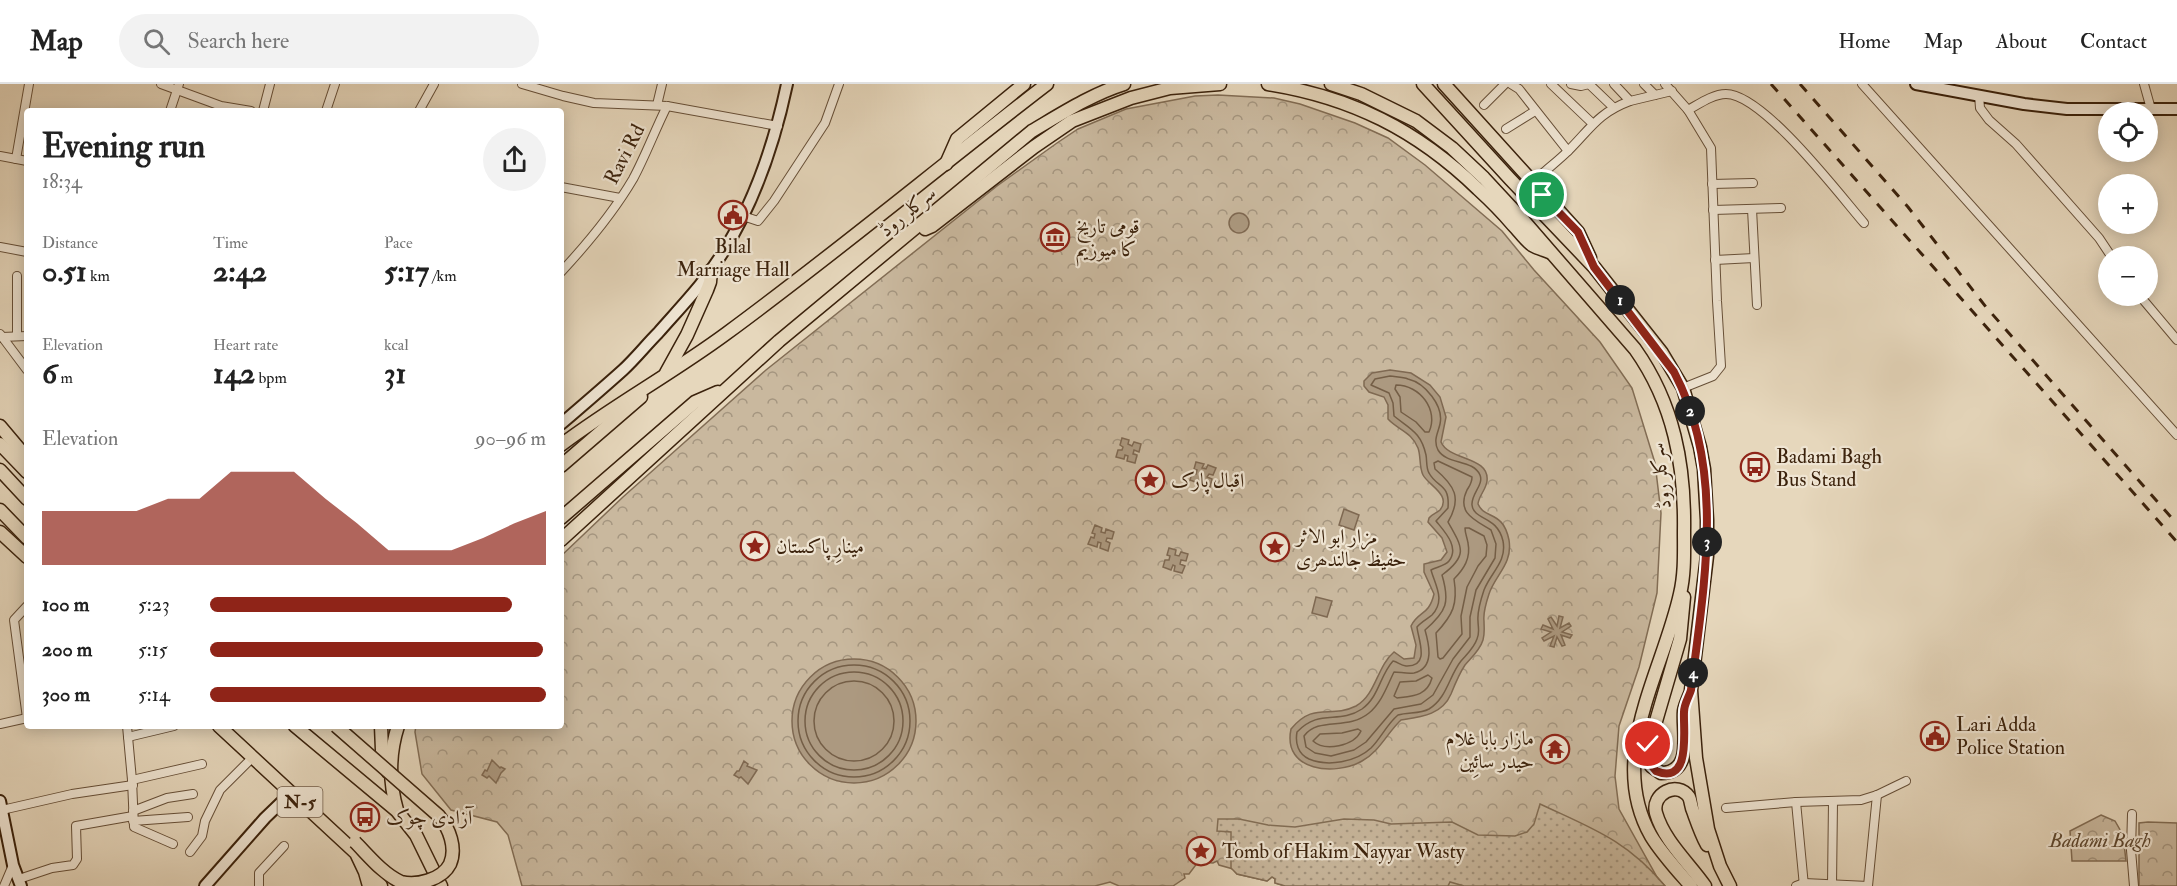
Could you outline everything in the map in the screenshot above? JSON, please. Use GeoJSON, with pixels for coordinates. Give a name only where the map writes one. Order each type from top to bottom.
{"type":"FeatureCollection","features":[{"type":"Feature","properties":{"kind":"main road"},"geometry":{"type":"LineString","coordinates":[[946,165],[957,139],[1024,84]]}},
{"type":"Feature","properties":{"kind":"main road","name":"سرکلر روڈ"},"geometry":{"type":"LineString","coordinates":[[564,443],[597,418],[727,334],[1047,84]]}},
{"type":"Feature","properties":{"kind":"main road","name":"سرکلر روڈ"},"geometry":{"type":"LineString","coordinates":[[564,537],[779,341],[1032,131],[1113,87],[1124,84]]}},
{"type":"Feature","properties":{"kind":"main road"},"geometry":{"type":"LineString","coordinates":[[902,240],[932,226],[1034,147],[1072,121],[1115,104],[1170,88],[1220,84]]}},
{"type":"Feature","properties":{"kind":"main road"},"geometry":{"type":"LineString","coordinates":[[1268,84],[1300,89],[1333,98],[1367,111],[1409,136],[1443,157],[1531,244],[1553,254]]}},
{"type":"Feature","properties":{"kind":"main road","name":"سرکلر روڈ"},"geometry":{"type":"LineString","coordinates":[[1331,84],[1361,94],[1416,121],[1452,148],[1484,178],[1635,349],[1663,395],[1671,419],[1684,483],[1683,579],[1677,607],[1638,729],[1634,776],[1638,801],[1651,836],[1691,886]]}},
{"type":"Feature","properties":{"kind":"main road"},"geometry":{"type":"LineString","coordinates":[[1423,84],[1594,267],[1662,353],[1683,388],[1700,447],[1704,469],[1707,520],[1707,556],[1691,690],[1696,758],[1704,808],[1720,866]]}},
{"type":"Feature","properties":{"kind":"main road"},"geometry":{"type":"LineString","coordinates":[[1444,84],[1578,232],[1594,267]]}},
{"type":"Feature","properties":{"kind":"main road"},"geometry":{"type":"LineString","coordinates":[[664,376],[687,335],[707,290],[711,270]]}},
{"type":"Feature","properties":{"kind":"main road","name":"سرکلر روڈ"},"geometry":{"type":"LineString","coordinates":[[564,463],[664,376]]}},
{"type":"Feature","properties":{"kind":"main road","name":"سرکلر روڈ"},"geometry":{"type":"LineString","coordinates":[[564,515],[695,402],[727,388]]}},
{"type":"Feature","properties":{"kind":"main road"},"geometry":{"type":"LineString","coordinates":[[0,426],[24,454]]}},
{"type":"Feature","properties":{"kind":"main road"},"geometry":{"type":"LineString","coordinates":[[0,444],[24,469]]}},
{"type":"Feature","properties":{"kind":"main road"},"geometry":{"type":"LineString","coordinates":[[0,470],[24,496]]}},
{"type":"Feature","properties":{"kind":"main road"},"geometry":{"type":"LineString","coordinates":[[0,510],[24,535]]}},
{"type":"Feature","properties":{"kind":"main road"},"geometry":{"type":"LineString","coordinates":[[0,532],[24,554]]}},
{"type":"Feature","properties":{"kind":"main road"},"geometry":{"type":"LineString","coordinates":[[1683,579],[1684,612],[1680,639],[1647,752],[1651,766],[1661,773],[1672,771],[1682,760],[1685,747],[1684,709],[1691,690]]}},
{"type":"Feature","properties":{"kind":"main road","name":"N-5"},"geometry":{"type":"LineString","coordinates":[[222,729],[356,853],[369,886]]}},
{"type":"Feature","properties":{"kind":"main road"},"geometry":{"type":"LineString","coordinates":[[233,729],[389,875],[406,884],[420,884],[428,882],[449,866]]}},
{"type":"Feature","properties":{"kind":"main road"},"geometry":{"type":"LineString","coordinates":[[299,729],[397,810],[416,835],[442,886]]}},
{"type":"Feature","properties":{"kind":"main road"},"geometry":{"type":"LineString","coordinates":[[339,729],[444,821],[451,842],[449,866],[442,886]]}},
{"type":"Feature","properties":{"kind":"main road"},"geometry":{"type":"LineString","coordinates":[[381,729],[382,750],[389,773]]}},
{"type":"Feature","properties":{"kind":"main road"},"geometry":{"type":"LineString","coordinates":[[397,729],[391,764],[391,788],[397,810]]}},
{"type":"Feature","properties":{"kind":"main road"},"geometry":{"type":"LineString","coordinates":[[1705,886],[1676,848],[1656,812],[1656,804],[1660,795],[1669,790],[1677,790],[1689,797],[1705,842],[1730,886]]}},
{"type":"Feature","properties":{"kind":"main road"},"geometry":{"type":"LineString","coordinates":[[355,842],[381,886]]}},
{"type":"Feature","properties":{"kind":"street"},"geometry":{"type":"LineString","coordinates":[[25,108],[29,84]]}},
{"type":"Feature","properties":{"kind":"street"},"geometry":{"type":"LineString","coordinates":[[161,84],[178,87],[221,108]]}},
{"type":"Feature","properties":{"kind":"street"},"geometry":{"type":"LineString","coordinates":[[264,108],[270,84]]}},
{"type":"Feature","properties":{"kind":"street"},"geometry":{"type":"LineString","coordinates":[[327,108],[336,84]]}},
{"type":"Feature","properties":{"kind":"street"},"geometry":{"type":"LineString","coordinates":[[421,108],[434,84]]}},
{"type":"Feature","properties":{"kind":"street","name":"Ravi Rd"},"geometry":{"type":"LineString","coordinates":[[522,84],[594,102],[667,106],[634,177],[621,198],[589,242],[564,269]]}},
{"type":"Feature","properties":{"kind":"street"},"geometry":{"type":"LineString","coordinates":[[657,105],[662,84]]}},
{"type":"Feature","properties":{"kind":"street"},"geometry":{"type":"LineString","coordinates":[[564,421],[624,369],[680,309],[711,270],[743,216],[763,170],[778,126],[787,84]]}},
{"type":"Feature","properties":{"kind":"street"},"geometry":{"type":"LineString","coordinates":[[743,216],[758,221],[774,201],[825,123],[838,84]]}},
{"type":"Feature","properties":{"kind":"street"},"geometry":{"type":"LineString","coordinates":[[1484,105],[1505,84]]}},
{"type":"Feature","properties":{"kind":"street"},"geometry":{"type":"LineString","coordinates":[[1511,84],[1519,89],[1568,151]]}},
{"type":"Feature","properties":{"kind":"street"},"geometry":{"type":"LineString","coordinates":[[1551,84],[1592,123]]}},
{"type":"Feature","properties":{"kind":"street"},"geometry":{"type":"LineString","coordinates":[[1571,84],[1581,86],[1589,84],[1613,107]]}},
{"type":"Feature","properties":{"kind":"street"},"geometry":{"type":"LineString","coordinates":[[1614,84],[1630,101]]}},
{"type":"Feature","properties":{"kind":"street"},"geometry":{"type":"LineString","coordinates":[[1644,84],[1655,95]]}},
{"type":"Feature","properties":{"kind":"street"},"geometry":{"type":"LineString","coordinates":[[1665,84],[1688,110],[1711,148],[1722,366],[1713,376],[1683,388]]}},
{"type":"Feature","properties":{"kind":"street"},"geometry":{"type":"LineString","coordinates":[[1862,84],[2177,435]]}},
{"type":"Feature","properties":{"kind":"street"},"geometry":{"type":"LineString","coordinates":[[1916,84],[2024,104],[2098,108]]}},
{"type":"Feature","properties":{"kind":"street"},"geometry":{"type":"LineString","coordinates":[[2144,84],[2149,102]]}},
{"type":"Feature","properties":{"kind":"street"},"geometry":{"type":"LineString","coordinates":[[171,108],[178,87]]}},
{"type":"Feature","properties":{"kind":"street"},"geometry":{"type":"LineString","coordinates":[[1543,173],[1568,151],[1592,123],[1613,107],[1672,92]]}},
{"type":"Feature","properties":{"kind":"street"},"geometry":{"type":"LineString","coordinates":[[1688,110],[1717,95],[1728,94],[1758,108],[1777,124],[1864,223]]}},
{"type":"Feature","properties":{"kind":"street"},"geometry":{"type":"LineString","coordinates":[[1979,95],[1980,108],[1989,120],[2016,144],[2104,246]]}},
{"type":"Feature","properties":{"kind":"street"},"geometry":{"type":"LineString","coordinates":[[667,106],[778,126]]}},
{"type":"Feature","properties":{"kind":"street"},"geometry":{"type":"LineString","coordinates":[[2158,109],[2177,109]]}},
{"type":"Feature","properties":{"kind":"street"},"geometry":{"type":"LineString","coordinates":[[1506,129],[1535,111]]}},
{"type":"Feature","properties":{"kind":"street"},"geometry":{"type":"LineString","coordinates":[[16,159],[24,113]]}},
{"type":"Feature","properties":{"kind":"street"},"geometry":{"type":"LineString","coordinates":[[0,156],[24,160]]}},
{"type":"Feature","properties":{"kind":"street"},"geometry":{"type":"LineString","coordinates":[[1712,184],[1753,183]]}},
{"type":"Feature","properties":{"kind":"street"},"geometry":{"type":"LineString","coordinates":[[564,188],[621,198]]}},
{"type":"Feature","properties":{"kind":"street"},"geometry":{"type":"LineString","coordinates":[[1713,210],[1781,208]]}},
{"type":"Feature","properties":{"kind":"street"},"geometry":{"type":"LineString","coordinates":[[1752,209],[1757,305]]}},
{"type":"Feature","properties":{"kind":"street"},"geometry":{"type":"LineString","coordinates":[[0,247],[24,251]]}},
{"type":"Feature","properties":{"kind":"street"},"geometry":{"type":"LineString","coordinates":[[1715,260],[1754,258]]}},
{"type":"Feature","properties":{"kind":"street"},"geometry":{"type":"LineString","coordinates":[[17,276],[17,336]]}},
{"type":"Feature","properties":{"kind":"street"},"geometry":{"type":"LineString","coordinates":[[2148,306],[2177,340]]}},
{"type":"Feature","properties":{"kind":"street"},"geometry":{"type":"LineString","coordinates":[[1,336],[24,336]]}},
{"type":"Feature","properties":{"kind":"street"},"geometry":{"type":"LineString","coordinates":[[1,336],[24,366]]}},
{"type":"Feature","properties":{"kind":"street"},"geometry":{"type":"LineString","coordinates":[[24,609],[14,620],[24,695]]}},
{"type":"Feature","properties":{"kind":"street"},"geometry":{"type":"LineString","coordinates":[[0,724],[24,719]]}},
{"type":"Feature","properties":{"kind":"street"},"geometry":{"type":"LineString","coordinates":[[127,729],[134,827],[173,844]]}},
{"type":"Feature","properties":{"kind":"street"},"geometry":{"type":"LineString","coordinates":[[128,737],[161,729]]}},
{"type":"Feature","properties":{"kind":"street"},"geometry":{"type":"LineString","coordinates":[[190,852],[202,836],[205,821],[220,790],[252,758]]}},
{"type":"Feature","properties":{"kind":"street"},"geometry":{"type":"LineString","coordinates":[[188,817],[133,816],[76,826],[77,858],[73,865],[52,868],[20,882],[13,865],[1,805],[132,782],[201,764]]}},
{"type":"Feature","properties":{"kind":"street"},"geometry":{"type":"LineString","coordinates":[[1726,808],[1796,802],[1861,800],[1906,781]]}},
{"type":"Feature","properties":{"kind":"street"},"geometry":{"type":"LineString","coordinates":[[205,886],[265,818],[291,793]]}},
{"type":"Feature","properties":{"kind":"street"},"geometry":{"type":"LineString","coordinates":[[133,816],[167,798],[194,794]]}},
{"type":"Feature","properties":{"kind":"street"},"geometry":{"type":"LineString","coordinates":[[1796,802],[1801,885],[1868,886],[1877,795]]}},
{"type":"Feature","properties":{"kind":"street"},"geometry":{"type":"LineString","coordinates":[[1832,885],[1833,801]]}},
{"type":"Feature","properties":{"kind":"street"},"geometry":{"type":"LineString","coordinates":[[2132,814],[2134,886]]}},
{"type":"Feature","properties":{"kind":"street"},"geometry":{"type":"LineString","coordinates":[[259,886],[260,873],[284,846]]}},
{"type":"Feature","properties":{"kind":"street"},"geometry":{"type":"LineString","coordinates":[[4,886],[13,865]]}},
{"type":"Feature","properties":{"kind":"green space","name":"اقبال پارک"},"geometry":{"type":"Polygon","coordinates":[[[1195,96],[1274,98],[1300,104],[1355,123],[1388,138],[1425,165],[1502,231],[1534,270],[1600,342],[1632,388],[1655,463],[1661,513],[1657,593],[1639,667],[1619,726],[1615,776],[1619,809],[1657,877],[1665,886],[1285,886],[1275,883],[1272,877],[1267,881],[1237,874],[1233,869],[1219,865],[1217,861],[1198,862],[1189,874],[1184,874],[1185,878],[1173,886],[1119,886],[1110,882],[1095,886],[522,886],[508,835],[497,822],[451,810],[422,774],[415,732],[416,729],[564,729],[564,553],[623,497],[766,370],[997,186],[1078,129],[1126,109],[1195,96]]]}},
{"type":"Feature","properties":{"kind":"green space"},"geometry":{"type":"Polygon","coordinates":[[[1540,804],[1592,828],[1622,846],[1651,870],[1665,886],[1464,886],[1450,882],[1448,886],[1285,886],[1275,883],[1272,877],[1267,881],[1237,874],[1231,868],[1231,832],[1217,831],[1218,819],[1239,819],[1268,825],[1295,827],[1344,819],[1374,820],[1391,824],[1452,822],[1478,835],[1515,836],[1527,832],[1534,824],[1540,804]]]}},
{"type":"Feature","properties":{"kind":"green space","name":"Badami Bagh"},"geometry":{"type":"Polygon","coordinates":[[[2101,815],[2115,821],[2123,835],[2126,861],[2072,861],[2070,831],[2101,815]]]}},
{"type":"Feature","properties":{"kind":"green space","name":"Badami Bagh"},"geometry":{"type":"Polygon","coordinates":[[[2139,823],[2177,823],[2177,886],[2139,886],[2139,823]]]}},
{"type":"Feature","properties":{"kind":"water"},"geometry":{"type":"Polygon","coordinates":[[[1239,213],[1246,216],[1249,223],[1246,230],[1239,233],[1232,230],[1229,223],[1232,216],[1239,213]]]}},
{"type":"Feature","properties":{"kind":"water"},"geometry":{"type":"Polygon","coordinates":[[[1390,370],[1411,373],[1430,385],[1440,397],[1446,417],[1441,442],[1452,453],[1476,463],[1486,473],[1487,481],[1478,504],[1481,509],[1503,524],[1510,548],[1506,563],[1487,601],[1482,644],[1463,668],[1447,701],[1430,714],[1401,720],[1379,747],[1362,761],[1339,768],[1313,767],[1303,762],[1295,754],[1290,743],[1291,729],[1307,715],[1347,710],[1363,701],[1388,658],[1394,652],[1404,659],[1414,658],[1416,645],[1411,626],[1429,606],[1434,594],[1424,572],[1424,564],[1441,560],[1447,552],[1442,538],[1428,522],[1430,517],[1440,510],[1443,500],[1423,475],[1419,451],[1415,443],[1409,435],[1388,419],[1388,405],[1384,397],[1369,392],[1364,386],[1364,381],[1372,373],[1390,370]]]}},
{"type":"Feature","properties":{"kind":"water"},"geometry":{"type":"Polygon","coordinates":[[[1122,438],[1129,440],[1128,444],[1132,446],[1134,442],[1141,444],[1139,452],[1134,450],[1133,454],[1137,455],[1135,463],[1127,461],[1128,456],[1125,455],[1124,459],[1116,457],[1118,450],[1122,450],[1123,447],[1120,445],[1122,438]]]}},
{"type":"Feature","properties":{"kind":"water"},"geometry":{"type":"Polygon","coordinates":[[[1196,462],[1204,464],[1202,468],[1206,469],[1208,465],[1216,468],[1213,475],[1209,474],[1207,477],[1212,479],[1210,487],[1202,484],[1203,479],[1200,478],[1198,483],[1190,480],[1192,473],[1196,474],[1197,470],[1194,469],[1196,462]]]}},
{"type":"Feature","properties":{"kind":"water"},"geometry":{"type":"Polygon","coordinates":[[[1344,509],[1359,515],[1354,530],[1339,525],[1344,509]]]}},
{"type":"Feature","properties":{"kind":"water"},"geometry":{"type":"Polygon","coordinates":[[[1095,525],[1102,528],[1101,532],[1105,533],[1106,529],[1114,532],[1112,539],[1107,538],[1106,541],[1110,543],[1108,551],[1100,548],[1101,543],[1098,542],[1097,547],[1088,544],[1091,537],[1094,538],[1095,534],[1092,533],[1095,525]]]}},
{"type":"Feature","properties":{"kind":"water"},"geometry":{"type":"Polygon","coordinates":[[[1169,548],[1176,550],[1175,555],[1179,556],[1181,552],[1188,554],[1186,561],[1181,560],[1180,564],[1185,566],[1182,573],[1174,571],[1175,566],[1173,565],[1171,570],[1163,567],[1165,560],[1169,560],[1170,556],[1167,555],[1169,548]]]}},
{"type":"Feature","properties":{"kind":"water"},"geometry":{"type":"Polygon","coordinates":[[[1316,597],[1332,601],[1327,617],[1312,613],[1316,597]]]}},
{"type":"Feature","properties":{"kind":"water"},"geometry":{"type":"Polygon","coordinates":[[[1559,616],[1563,617],[1560,628],[1569,623],[1571,626],[1562,632],[1572,635],[1570,638],[1561,635],[1565,645],[1562,646],[1557,637],[1554,647],[1550,646],[1554,636],[1544,641],[1542,638],[1551,632],[1541,629],[1543,625],[1553,629],[1548,619],[1551,617],[1557,626],[1559,616]]]}},
{"type":"Feature","properties":{"kind":"water"},"geometry":{"type":"Polygon","coordinates":[[[854,659],[878,664],[898,677],[911,697],[916,721],[911,745],[898,765],[878,778],[854,783],[830,778],[810,765],[797,745],[792,721],[797,697],[810,677],[830,664],[854,659]]]}},
{"type":"Feature","properties":{"kind":"water"},"geometry":{"type":"Polygon","coordinates":[[[492,760],[500,768],[505,769],[496,783],[489,776],[487,778],[482,775],[485,770],[487,771],[492,760]]]}},
{"type":"Feature","properties":{"kind":"water"},"geometry":{"type":"Polygon","coordinates":[[[744,761],[748,764],[747,766],[757,770],[748,784],[741,777],[734,775],[744,761]]]}},
{"type":"Feature","properties":{"kind":"railway"},"geometry":{"type":"LineString","coordinates":[[1771,84],[2177,542]]}},
{"type":"Feature","properties":{"kind":"railway"},"geometry":{"type":"LineString","coordinates":[[1800,84],[1908,207],[1986,307],[2177,524]]}},
{"type":"Feature","properties":{"kind":"place","name":"Bilal Marriage Hall"},"geometry":{"type":"Point","coordinates":[733,215]}},
{"type":"Feature","properties":{"kind":"place","name":"قومی تاریخ کا میوزیم"},"geometry":{"type":"Point","coordinates":[1055,237]}},
{"type":"Feature","properties":{"kind":"place","name":"Badami Bagh Bus Stand"},"geometry":{"type":"Point","coordinates":[1755,467]}},
{"type":"Feature","properties":{"kind":"place","name":"اقبال پارک"},"geometry":{"type":"Point","coordinates":[1150,480]}},
{"type":"Feature","properties":{"kind":"place","name":"مینارِ پاکستان"},"geometry":{"type":"Point","coordinates":[755,546]}},
{"type":"Feature","properties":{"kind":"place","name":"مزار ابو الاثر حفیظ جالندھری"},"geometry":{"type":"Point","coordinates":[1275,547]}},
{"type":"Feature","properties":{"kind":"place","name":"Lari Adda Police Station"},"geometry":{"type":"Point","coordinates":[1935,736]}},
{"type":"Feature","properties":{"kind":"place","name":"مازار بابا غلام حیدر سائِین"},"geometry":{"type":"Point","coordinates":[1555,749]}},
{"type":"Feature","properties":{"kind":"place","name":"آزادی چوک"},"geometry":{"type":"Point","coordinates":[365,817]}},
{"type":"Feature","properties":{"kind":"place","name":"Tomb of Hakim Nayyar Wasty"},"geometry":{"type":"Point","coordinates":[1201,851]}},
{"type":"Feature","properties":{"kind":"route"},"geometry":{"type":"LineString","coordinates":[[1542,195],[1578,232],[1594,267],[1662,353],[1674,372],[1683,388],[1700,447],[1706,492],[1707,556],[1691,690],[1684,709],[1685,747],[1682,760],[1672,771],[1667,773],[1656,771],[1647,760],[1648,744]]}}]}
